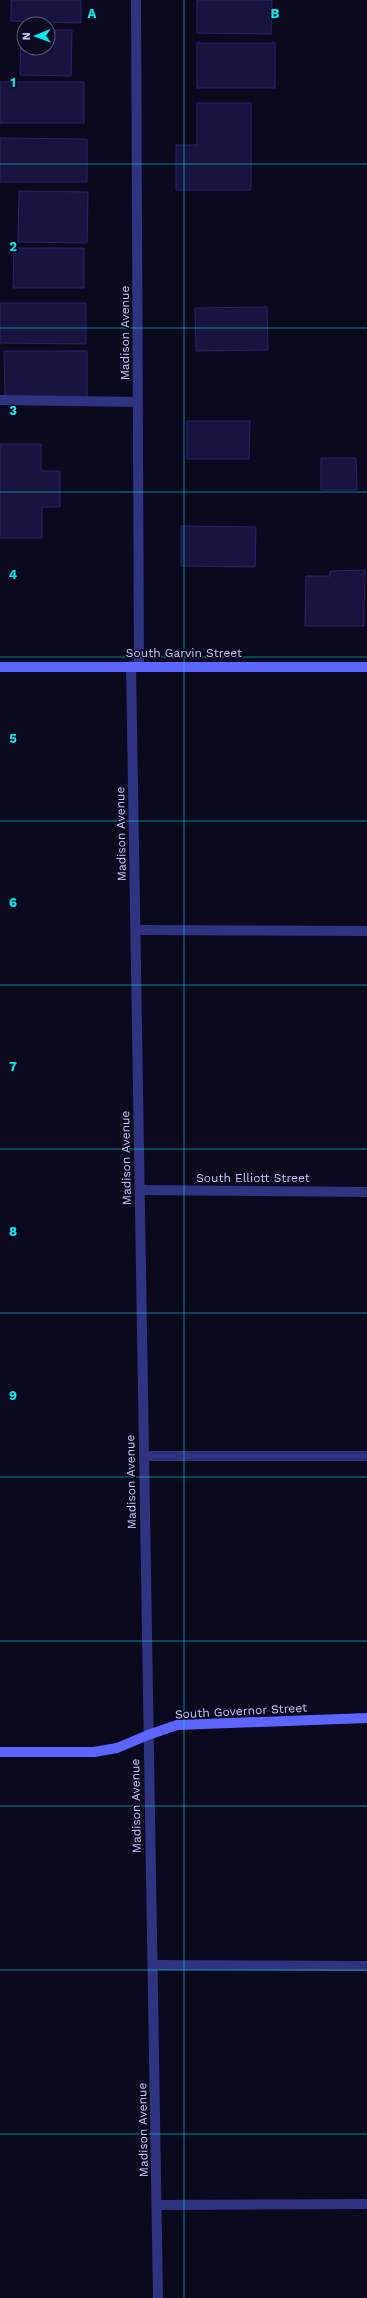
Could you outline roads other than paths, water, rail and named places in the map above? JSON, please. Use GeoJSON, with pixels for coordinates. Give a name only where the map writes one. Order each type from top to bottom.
{"type":"FeatureCollection","features":[{"type":"Feature","properties":{"kind":"street","name":"Madison Avenue"},"geometry":{"type":"LineString","coordinates":[[136,0],[138,402],[135,666],[136,930],[158,2298]]}},
{"type":"Feature","properties":{"kind":"street"},"geometry":{"type":"LineString","coordinates":[[0,400],[138,402]]}},
{"type":"Feature","properties":{"kind":"street","name":"South Garvin Street"},"geometry":{"type":"LineString","coordinates":[[0,667],[367,667]]}},
{"type":"Feature","properties":{"kind":"street"},"geometry":{"type":"LineString","coordinates":[[136,930],[367,931]]}},
{"type":"Feature","properties":{"kind":"street","name":"South Elliott Street"},"geometry":{"type":"LineString","coordinates":[[140,1190],[367,1192]]}},
{"type":"Feature","properties":{"kind":"street"},"geometry":{"type":"LineString","coordinates":[[144,1456],[367,1456]]}},
{"type":"Feature","properties":{"kind":"street","name":"South Governor Street"},"geometry":{"type":"LineString","coordinates":[[0,1752],[94,1752],[117,1748],[177,1725],[367,1718]]}},
{"type":"Feature","properties":{"kind":"street"},"geometry":{"type":"LineString","coordinates":[[153,1965],[367,1966]]}},
{"type":"Feature","properties":{"kind":"street"},"geometry":{"type":"LineString","coordinates":[[157,2205],[367,2204]]}}]}
